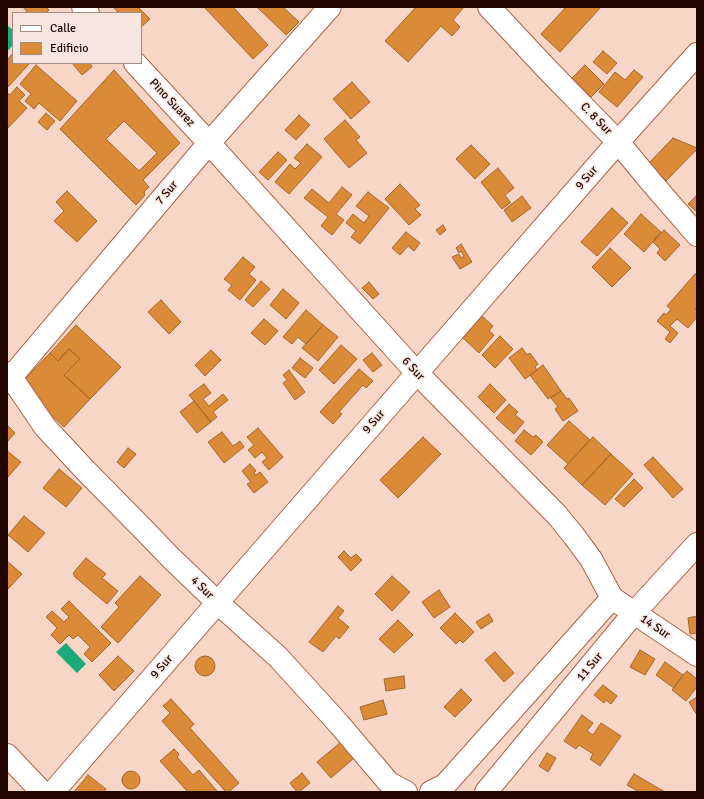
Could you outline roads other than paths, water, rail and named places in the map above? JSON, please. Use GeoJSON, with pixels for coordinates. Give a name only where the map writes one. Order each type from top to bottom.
{"type":"FeatureCollection","features":[{"type":"Feature","properties":{"kind":"street","name":"7 Sur"},"geometry":{"type":"LineString","coordinates":[[8,377],[209,143],[330,7]]}},
{"type":"Feature","properties":{"kind":"street","name":"C. 8 Sur"},"geometry":{"type":"LineString","coordinates":[[489,7],[618,142],[697,235]]}},
{"type":"Feature","properties":{"kind":"street","name":"9 Sur"},"geometry":{"type":"LineString","coordinates":[[53,792],[618,142],[697,54]]}},
{"type":"Feature","properties":{"kind":"street","name":"Pino Suarez"},"geometry":{"type":"LineString","coordinates":[[136,64],[209,143]]}},
{"type":"Feature","properties":{"kind":"street","name":"6 Sur"},"geometry":{"type":"LineString","coordinates":[[209,143],[417,373],[557,515],[590,559],[612,598]]}},
{"type":"Feature","properties":{"kind":"street","name":"4 Sur"},"geometry":{"type":"LineString","coordinates":[[8,377],[45,427],[86,471],[171,558],[278,657],[339,724],[389,783],[406,792]]}},
{"type":"Feature","properties":{"kind":"street","name":"11 Sur"},"geometry":{"type":"LineString","coordinates":[[486,792],[634,613],[697,544]]}},
{"type":"Feature","properties":{"kind":"street","name":"14 Sur"},"geometry":{"type":"LineString","coordinates":[[612,598],[697,655]]}},
{"type":"Feature","properties":{"kind":"street"},"geometry":{"type":"LineString","coordinates":[[431,792],[445,785],[612,598]]}},
{"type":"Feature","properties":{"kind":"street"},"geometry":{"type":"LineString","coordinates":[[7,755],[42,792]]}}]}
